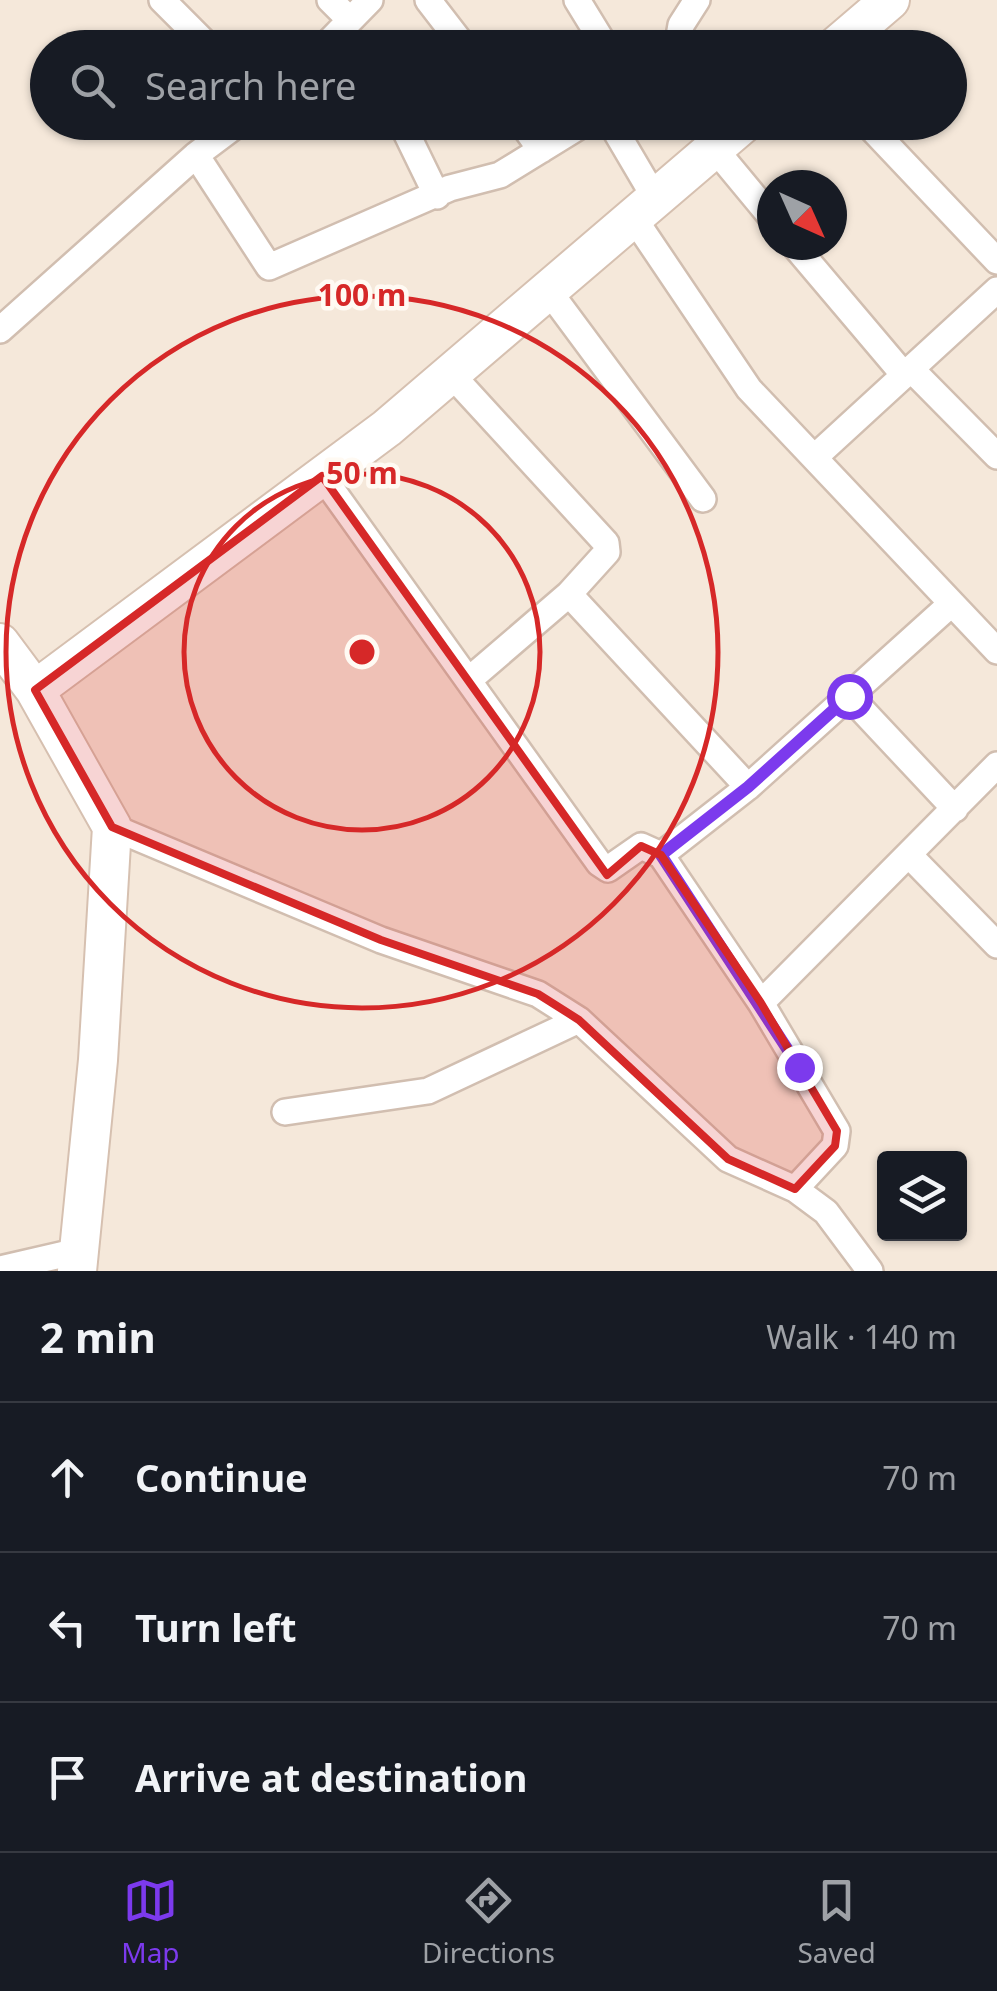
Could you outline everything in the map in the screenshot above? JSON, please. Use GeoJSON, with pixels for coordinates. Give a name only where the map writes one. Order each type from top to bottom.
{"type":"FeatureCollection","features":[{"type":"Feature","properties":{"kind":"street"},"geometry":{"type":"LineString","coordinates":[[162,0],[192,30]]}},
{"type":"Feature","properties":{"kind":"street"},"geometry":{"type":"LineString","coordinates":[[330,0],[350,20]]}},
{"type":"Feature","properties":{"kind":"street"},"geometry":{"type":"LineString","coordinates":[[341,30],[370,0]]}},
{"type":"Feature","properties":{"kind":"street"},"geometry":{"type":"LineString","coordinates":[[428,0],[451,30]]}},
{"type":"Feature","properties":{"kind":"street"},"geometry":{"type":"LineString","coordinates":[[577,0],[595,30]]}},
{"type":"Feature","properties":{"kind":"street"},"geometry":{"type":"LineString","coordinates":[[679,30],[697,0]]}},
{"type":"Feature","properties":{"kind":"street"},"geometry":{"type":"LineString","coordinates":[[855,30],[890,0]]}},
{"type":"Feature","properties":{"kind":"street"},"geometry":{"type":"LineString","coordinates":[[0,330],[216,140]]}},
{"type":"Feature","properties":{"kind":"street"},"geometry":{"type":"LineString","coordinates":[[411,140],[438,196]]}},
{"type":"Feature","properties":{"kind":"street"},"geometry":{"type":"LineString","coordinates":[[534,140],[541,150]]}},
{"type":"Feature","properties":{"kind":"street"},"geometry":{"type":"LineString","coordinates":[[196,155],[269,267],[450,188],[500,174],[557,140]]}},
{"type":"Feature","properties":{"kind":"street"},"geometry":{"type":"LineString","coordinates":[[619,140],[644,208],[749,389],[997,650]]}},
{"type":"Feature","properties":{"kind":"street"},"geometry":{"type":"LineString","coordinates":[[35,690],[322,476],[450,374],[724,140]]}},
{"type":"Feature","properties":{"kind":"street"},"geometry":{"type":"LineString","coordinates":[[883,140],[997,261]]}},
{"type":"Feature","properties":{"kind":"street"},"geometry":{"type":"LineString","coordinates":[[714,148],[757,200]]}},
{"type":"Feature","properties":{"kind":"street"},"geometry":{"type":"LineString","coordinates":[[807,260],[907,372],[997,459],[997,476]]}},
{"type":"Feature","properties":{"kind":"street"},"geometry":{"type":"LineString","coordinates":[[548,290],[704,500]]}},
{"type":"Feature","properties":{"kind":"street"},"geometry":{"type":"LineString","coordinates":[[816,456],[997,290]]}},
{"type":"Feature","properties":{"kind":"street"},"geometry":{"type":"LineString","coordinates":[[450,374],[606,542],[607,552],[569,594],[470,679]]}},
{"type":"Feature","properties":{"kind":"street"},"geometry":{"type":"LineString","coordinates":[[322,476],[599,863],[608,869],[616,867],[641,846],[661,855],[761,1003],[837,1131],[835,1146],[795,1190]]}},
{"type":"Feature","properties":{"kind":"street"},"geometry":{"type":"LineString","coordinates":[[569,594],[748,787]]}},
{"type":"Feature","properties":{"kind":"street"},"geometry":{"type":"LineString","coordinates":[[661,855],[748,787],[950,604]]}},
{"type":"Feature","properties":{"kind":"street"},"geometry":{"type":"LineString","coordinates":[[0,643],[35,690],[112,827],[98,1060],[78,1261],[0,1269]]}},
{"type":"Feature","properties":{"kind":"street"},"geometry":{"type":"LineString","coordinates":[[849,696],[955,809]]}},
{"type":"Feature","properties":{"kind":"street"},"geometry":{"type":"LineString","coordinates":[[761,1003],[955,809],[994,776]]}},
{"type":"Feature","properties":{"kind":"street"},"geometry":{"type":"LineString","coordinates":[[112,827],[381,940],[538,994],[580,1020],[728,1159],[795,1190],[826,1212],[870,1271]]}},
{"type":"Feature","properties":{"kind":"street"},"geometry":{"type":"LineString","coordinates":[[909,855],[997,945]]}},
{"type":"Feature","properties":{"kind":"street"},"geometry":{"type":"LineString","coordinates":[[284,1112],[428,1091],[580,1020]]}},
{"type":"Feature","properties":{"kind":"highlighted area"},"geometry":{"type":"Polygon","coordinates":[[[322,476],[607,875],[641,846],[661,855],[761,1003],[837,1131],[835,1146],[795,1189],[728,1159],[579,1020],[538,994],[381,940],[112,827],[35,690],[322,476]]]}},
{"type":"Feature","properties":{"kind":"shaded area"},"geometry":{"type":"Polygon","coordinates":[[[0,0],[997,0],[997,1271],[0,1271],[0,0]]]}},
{"type":"Feature","properties":{"kind":"route"},"geometry":{"type":"LineString","coordinates":[[799,1067],[761,1003],[661,855],[748,787],[849,696]]}}]}
